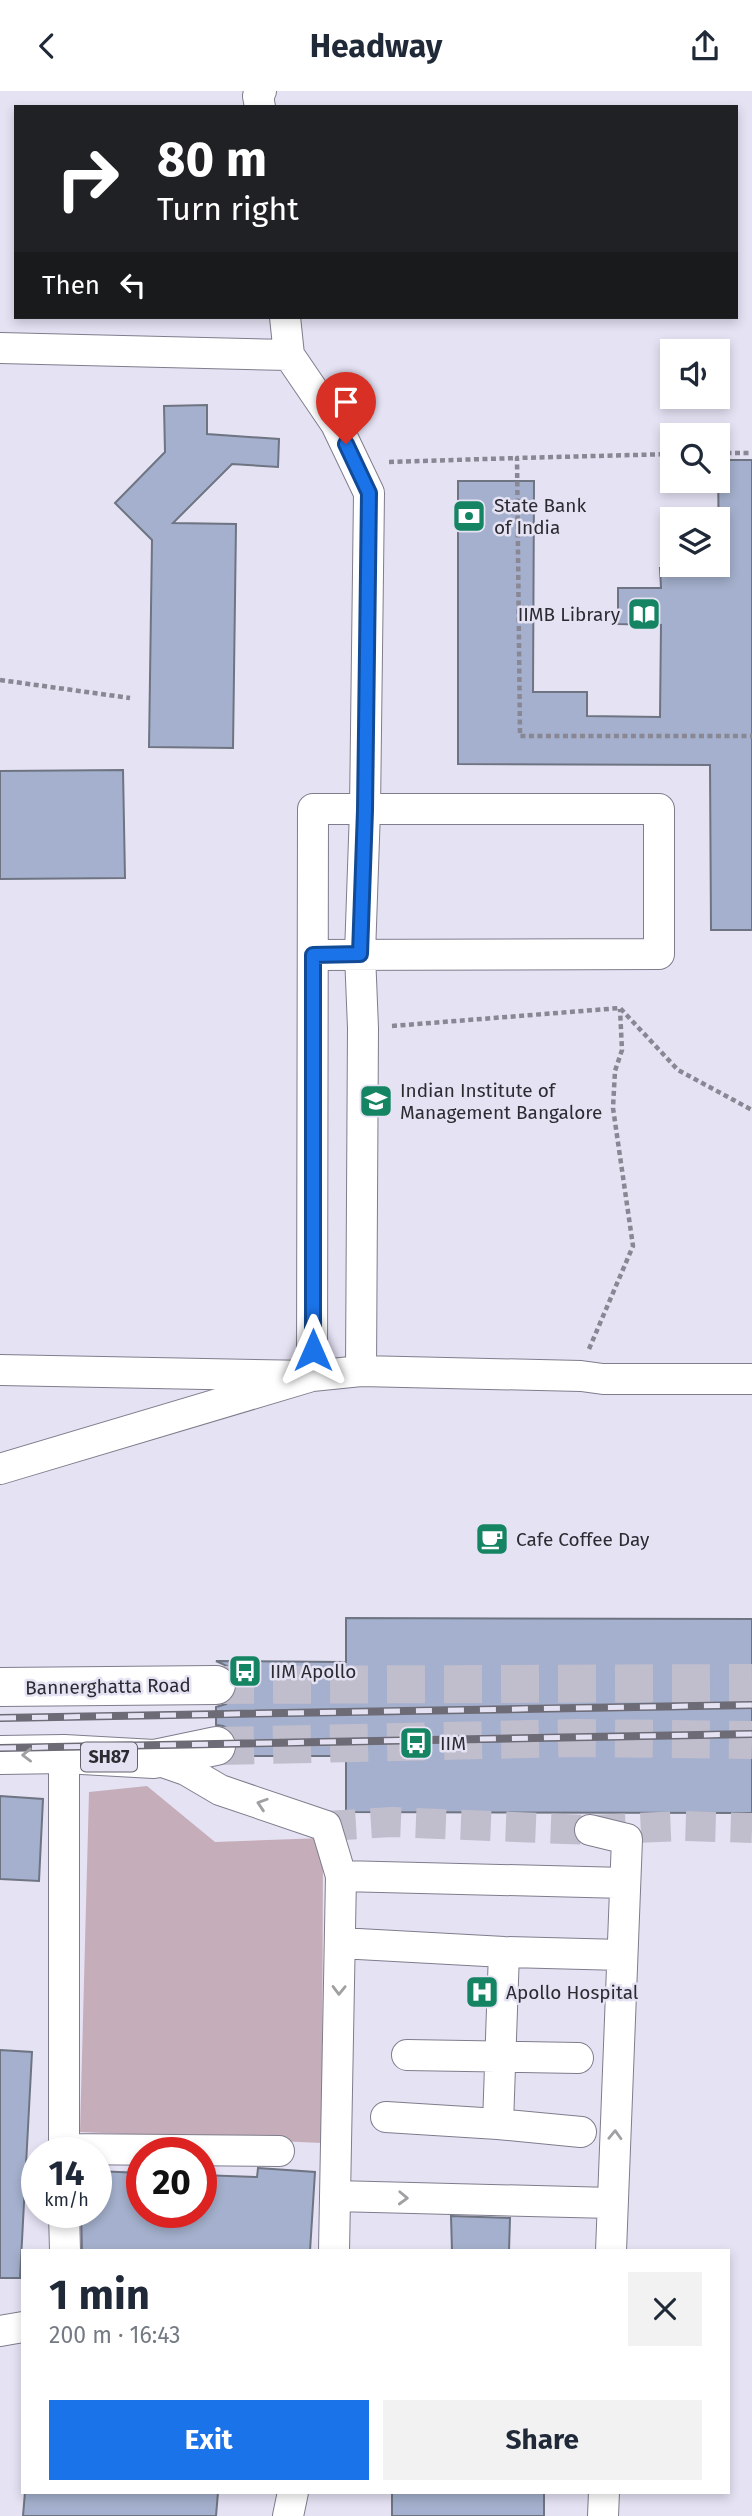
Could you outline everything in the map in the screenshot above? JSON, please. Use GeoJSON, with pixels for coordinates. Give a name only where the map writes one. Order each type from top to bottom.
{"type":"FeatureCollection","features":[{"type":"Feature","properties":{"kind":"main road","name":"Bannerghatta Road"},"geometry":{"type":"LineString","coordinates":[[0,1687],[216,1685]]}},
{"type":"Feature","properties":{"kind":"main road","name":"SH87"},"geometry":{"type":"LineString","coordinates":[[0,1755],[64,1754],[154,1759],[216,1747]]}},
{"type":"Feature","properties":{"kind":"street"},"geometry":{"type":"LineString","coordinates":[[285,319],[289,355],[336,424],[369,493],[365,810],[360,954],[363,1028],[361,1371]]}},
{"type":"Feature","properties":{"kind":"street"},"geometry":{"type":"LineString","coordinates":[[0,348],[289,355]]}},
{"type":"Feature","properties":{"kind":"street"},"geometry":{"type":"LineString","coordinates":[[312,1376],[313,809],[659,809],[659,954],[313,955]]}},
{"type":"Feature","properties":{"kind":"street"},"geometry":{"type":"LineString","coordinates":[[0,1370],[312,1376],[361,1371],[581,1376],[603,1379],[752,1379]]}},
{"type":"Feature","properties":{"kind":"street"},"geometry":{"type":"LineString","coordinates":[[0,1469],[312,1376]]}},
{"type":"Feature","properties":{"kind":"street"},"geometry":{"type":"LineString","coordinates":[[64,1754],[64,2137]]}},
{"type":"Feature","properties":{"kind":"street"},"geometry":{"type":"LineString","coordinates":[[154,1759],[186,1770],[220,1790],[327,1826],[341,1876],[334,2249]]}},
{"type":"Feature","properties":{"kind":"street"},"geometry":{"type":"LineString","coordinates":[[590,1829],[626,1839],[611,2249]]}},
{"type":"Feature","properties":{"kind":"street"},"geometry":{"type":"LineString","coordinates":[[341,1876],[625,1883]]}},
{"type":"Feature","properties":{"kind":"street"},"geometry":{"type":"LineString","coordinates":[[340,1943],[622,1955]]}},
{"type":"Feature","properties":{"kind":"street"},"geometry":{"type":"LineString","coordinates":[[498,2124],[504,1952]]}},
{"type":"Feature","properties":{"kind":"street"},"geometry":{"type":"LineString","coordinates":[[407,2055],[578,2058]]}},
{"type":"Feature","properties":{"kind":"street"},"geometry":{"type":"LineString","coordinates":[[386,2117],[581,2132]]}},
{"type":"Feature","properties":{"kind":"street"},"geometry":{"type":"LineString","coordinates":[[112,2151],[279,2151]]}},
{"type":"Feature","properties":{"kind":"street"},"geometry":{"type":"LineString","coordinates":[[335,2196],[612,2203]]}},
{"type":"Feature","properties":{"kind":"street"},"geometry":{"type":"LineString","coordinates":[[64,2228],[65,2249]]}},
{"type":"Feature","properties":{"kind":"street"},"geometry":{"type":"LineString","coordinates":[[0,2331],[21,2327]]}},
{"type":"Feature","properties":{"kind":"street"},"geometry":{"type":"LineString","coordinates":[[288,2516],[293,2494]]}},
{"type":"Feature","properties":{"kind":"street"},"geometry":{"type":"LineString","coordinates":[[603,2516],[604,2494]]}},
{"type":"Feature","properties":{"kind":"path"},"geometry":{"type":"LineString","coordinates":[[730,453],[752,453]]}},
{"type":"Feature","properties":{"kind":"path"},"geometry":{"type":"LineString","coordinates":[[355,463],[660,454]]}},
{"type":"Feature","properties":{"kind":"path"},"geometry":{"type":"LineString","coordinates":[[517,458],[520,736],[752,736]]}},
{"type":"Feature","properties":{"kind":"path"},"geometry":{"type":"LineString","coordinates":[[0,680],[130,698]]}},
{"type":"Feature","properties":{"kind":"path"},"geometry":{"type":"LineString","coordinates":[[363,1028],[620,1008]]}},
{"type":"Feature","properties":{"kind":"path"},"geometry":{"type":"LineString","coordinates":[[620,1008],[678,1070],[752,1110]]}},
{"type":"Feature","properties":{"kind":"path"},"geometry":{"type":"LineString","coordinates":[[581,1376],[585,1357],[633,1246],[613,1108],[615,1071],[622,1050],[620,1008]]}},
{"type":"Feature","properties":{"kind":"shaded area"},"geometry":{"type":"Polygon","coordinates":[[[147,1786],[215,1842],[323,1838],[322,2143],[80,2132],[89,1792],[147,1786]]]}},
{"type":"Feature","properties":{"kind":"building"},"geometry":{"type":"Polygon","coordinates":[[[207,405],[207,434],[279,439],[278,467],[232,464],[173,523],[236,524],[233,748],[149,747],[152,540],[115,503],[165,452],[164,406],[207,405]]]}},
{"type":"Feature","properties":{"kind":"building"},"geometry":{"type":"Polygon","coordinates":[[[730,460],[752,460],[752,930],[711,930],[710,765],[458,764],[458,481],[534,481],[533,692],[587,692],[587,716],[660,717],[661,625],[618,624],[618,588],[661,588],[660,577],[730,577],[730,507],[718,507],[718,493],[730,493],[730,460]]]}},
{"type":"Feature","properties":{"kind":"building"},"geometry":{"type":"Polygon","coordinates":[[[123,770],[125,878],[0,879],[0,771],[123,770]]]}},
{"type":"Feature","properties":{"kind":"building"},"geometry":{"type":"Polygon","coordinates":[[[346,1618],[752,1619],[752,1813],[346,1812],[346,1756],[235,1756],[237,1741],[232,1731],[216,1725],[216,1707],[226,1704],[235,1696],[238,1684],[234,1673],[216,1661],[346,1662],[346,1618]]]}},
{"type":"Feature","properties":{"kind":"building"},"geometry":{"type":"Polygon","coordinates":[[[0,1796],[43,1799],[39,1881],[0,1879],[0,1796]]]}},
{"type":"Feature","properties":{"kind":"building"},"geometry":{"type":"Polygon","coordinates":[[[0,2050],[32,2052],[27,2137],[21,2137],[23,2228],[20,2278],[0,2278],[0,2050]]]}},
{"type":"Feature","properties":{"kind":"building"},"geometry":{"type":"Polygon","coordinates":[[[258,2168],[315,2172],[310,2249],[82,2249],[81,2228],[112,2228],[112,2172],[126,2172],[126,2228],[217,2228],[217,2176],[257,2177],[258,2168]]]}},
{"type":"Feature","properties":{"kind":"building"},"geometry":{"type":"Polygon","coordinates":[[[451,2216],[510,2218],[509,2249],[452,2249],[451,2216]]]}},
{"type":"Feature","properties":{"kind":"building"},"geometry":{"type":"Polygon","coordinates":[[[25,2494],[218,2494],[216,2516],[23,2516],[25,2494]]]}},
{"type":"Feature","properties":{"kind":"building"},"geometry":{"type":"Polygon","coordinates":[[[392,2494],[544,2494],[544,2516],[392,2516],[392,2494]]]}},
{"type":"Feature","properties":{"kind":"tunnel"},"geometry":{"type":"LineString","coordinates":[[216,1685],[752,1683]]}},
{"type":"Feature","properties":{"kind":"tunnel"},"geometry":{"type":"LineString","coordinates":[[216,1746],[578,1738],[752,1740]]}},
{"type":"Feature","properties":{"kind":"tunnel"},"geometry":{"type":"LineString","coordinates":[[326,1826],[392,1822],[590,1830],[683,1826],[752,1828]]}},
{"type":"Feature","properties":{"kind":"railway"},"geometry":{"type":"LineString","coordinates":[[0,1718],[752,1705]]}},
{"type":"Feature","properties":{"kind":"railway"},"geometry":{"type":"LineString","coordinates":[[0,1748],[752,1734]]}},
{"type":"Feature","properties":{"kind":"place","name":"State Bank of India"},"geometry":{"type":"Point","coordinates":[469,516]}},
{"type":"Feature","properties":{"kind":"place","name":"IIMB Library"},"geometry":{"type":"Point","coordinates":[644,614]}},
{"type":"Feature","properties":{"kind":"place","name":"Indian Institute of Management Bangalore"},"geometry":{"type":"Point","coordinates":[376,1101]}},
{"type":"Feature","properties":{"kind":"place","name":"Cafe Coffee Day"},"geometry":{"type":"Point","coordinates":[492,1539]}},
{"type":"Feature","properties":{"kind":"place","name":"IIM Apollo"},"geometry":{"type":"Point","coordinates":[245,1671]}},
{"type":"Feature","properties":{"kind":"place","name":"IIM"},"geometry":{"type":"Point","coordinates":[416,1743]}},
{"type":"Feature","properties":{"kind":"place","name":"Apollo Hospital"},"geometry":{"type":"Point","coordinates":[482,1992]}},
{"type":"Feature","properties":{"kind":"route"},"geometry":{"type":"LineString","coordinates":[[313,1350],[313,955],[360,954],[365,810],[369,493],[346,444]]}}]}
